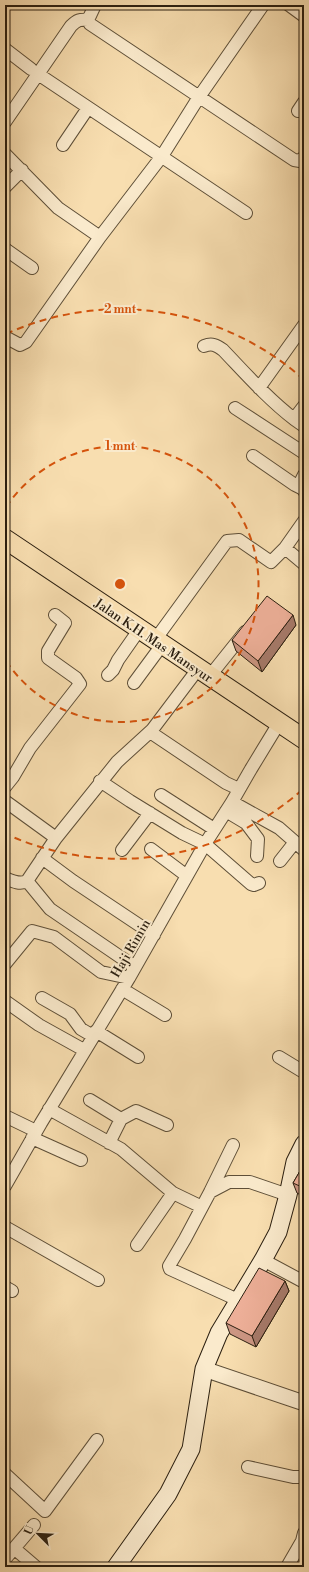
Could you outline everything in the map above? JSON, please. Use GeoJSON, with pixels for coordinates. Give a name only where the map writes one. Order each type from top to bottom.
{"type":"FeatureCollection","features":[{"type":"Feature","properties":{"kind":"main road","name":"Jalan K.H. Mas Mansyur"},"geometry":{"type":"LineString","coordinates":[[5,539],[203,673],[304,739]]}},
{"type":"Feature","properties":{"kind":"main road"},"geometry":{"type":"LineString","coordinates":[[116,1567],[168,1494],[191,1449],[202,1377],[218,1333],[263,1260],[278,1232],[295,1162],[304,1144]]}},
{"type":"Feature","properties":{"kind":"street"},"geometry":{"type":"LineString","coordinates":[[88,20],[95,5]]}},
{"type":"Feature","properties":{"kind":"street"},"geometry":{"type":"LineString","coordinates":[[5,337],[20,345],[26,342],[100,237],[162,156],[200,97],[263,5]]}},
{"type":"Feature","properties":{"kind":"street"},"geometry":{"type":"LineString","coordinates":[[289,5],[304,16]]}},
{"type":"Feature","properties":{"kind":"street"},"geometry":{"type":"LineString","coordinates":[[5,122],[34,71],[76,20],[88,20]]}},
{"type":"Feature","properties":{"kind":"street"},"geometry":{"type":"LineString","coordinates":[[88,20],[90,24],[294,160],[300,161],[304,157]]}},
{"type":"Feature","properties":{"kind":"street"},"geometry":{"type":"LineString","coordinates":[[5,49],[88,108],[246,212]]}},
{"type":"Feature","properties":{"kind":"street"},"geometry":{"type":"LineString","coordinates":[[63,145],[88,108]]}},
{"type":"Feature","properties":{"kind":"street"},"geometry":{"type":"LineString","coordinates":[[5,154],[58,208],[100,237]]}},
{"type":"Feature","properties":{"kind":"street"},"geometry":{"type":"LineString","coordinates":[[5,187],[22,170]]}},
{"type":"Feature","properties":{"kind":"street"},"geometry":{"type":"LineString","coordinates":[[5,249],[32,268]]}},
{"type":"Feature","properties":{"kind":"street"},"geometry":{"type":"LineString","coordinates":[[259,388],[304,325]]}},
{"type":"Feature","properties":{"kind":"street"},"geometry":{"type":"LineString","coordinates":[[204,346],[210,344],[223,350],[259,388],[299,423],[304,406]]}},
{"type":"Feature","properties":{"kind":"street"},"geometry":{"type":"LineString","coordinates":[[235,408],[304,453]]}},
{"type":"Feature","properties":{"kind":"street"},"geometry":{"type":"LineString","coordinates":[[253,456],[303,490]]}},
{"type":"Feature","properties":{"kind":"street"},"geometry":{"type":"LineString","coordinates":[[303,490],[300,483],[304,475]]}},
{"type":"Feature","properties":{"kind":"street"},"geometry":{"type":"LineString","coordinates":[[134,683],[227,541],[239,540],[271,562],[284,548],[304,521]]}},
{"type":"Feature","properties":{"kind":"street"},"geometry":{"type":"LineString","coordinates":[[284,548],[304,564]]}},
{"type":"Feature","properties":{"kind":"street"},"geometry":{"type":"LineString","coordinates":[[5,787],[13,777],[30,748],[80,684],[76,678],[48,658],[48,651],[65,623],[55,615]]}},
{"type":"Feature","properties":{"kind":"street"},"geometry":{"type":"LineString","coordinates":[[5,878],[23,883],[27,881],[56,838],[100,781],[117,762],[150,732],[203,673],[252,622]]}},
{"type":"Feature","properties":{"kind":"street"},"geometry":{"type":"LineString","coordinates":[[108,675],[113,670],[118,660],[139,630]]}},
{"type":"Feature","properties":{"kind":"street","name":"Haji Rimin"},"geometry":{"type":"LineString","coordinates":[[6,1184],[84,1050],[129,978],[205,844],[279,723]]}},
{"type":"Feature","properties":{"kind":"street"},"geometry":{"type":"LineString","coordinates":[[150,732],[239,789]]}},
{"type":"Feature","properties":{"kind":"street"},"geometry":{"type":"LineString","coordinates":[[100,781],[182,833],[205,844],[251,884],[254,885],[259,883]]}},
{"type":"Feature","properties":{"kind":"street"},"geometry":{"type":"LineString","coordinates":[[161,795],[214,829]]}},
{"type":"Feature","properties":{"kind":"street"},"geometry":{"type":"LineString","coordinates":[[5,801],[56,838]]}},
{"type":"Feature","properties":{"kind":"street"},"geometry":{"type":"LineString","coordinates":[[229,807],[279,828],[304,850]]}},
{"type":"Feature","properties":{"kind":"street"},"geometry":{"type":"LineString","coordinates":[[229,807],[246,823],[258,839],[257,856]]}},
{"type":"Feature","properties":{"kind":"street"},"geometry":{"type":"LineString","coordinates":[[122,850],[150,813]]}},
{"type":"Feature","properties":{"kind":"street"},"geometry":{"type":"LineString","coordinates":[[280,861],[295,842]]}},
{"type":"Feature","properties":{"kind":"street"},"geometry":{"type":"LineString","coordinates":[[151,848],[187,876]]}},
{"type":"Feature","properties":{"kind":"street"},"geometry":{"type":"LineString","coordinates":[[42,858],[73,881],[154,935]]}},
{"type":"Feature","properties":{"kind":"street"},"geometry":{"type":"LineString","coordinates":[[27,881],[50,909],[135,967]]}},
{"type":"Feature","properties":{"kind":"street"},"geometry":{"type":"LineString","coordinates":[[5,964],[32,931],[54,937],[101,972],[129,978]]}},
{"type":"Feature","properties":{"kind":"street"},"geometry":{"type":"LineString","coordinates":[[122,989],[166,1015]]}},
{"type":"Feature","properties":{"kind":"street"},"geometry":{"type":"LineString","coordinates":[[42,998],[70,1014],[81,1029],[95,1033],[138,1057]]}},
{"type":"Feature","properties":{"kind":"street"},"geometry":{"type":"LineString","coordinates":[[5,1001],[39,1025],[84,1050]]}},
{"type":"Feature","properties":{"kind":"street"},"geometry":{"type":"LineString","coordinates":[[279,1057],[304,1071]]}},
{"type":"Feature","properties":{"kind":"street"},"geometry":{"type":"LineString","coordinates":[[90,1100],[121,1119]]}},
{"type":"Feature","properties":{"kind":"street"},"geometry":{"type":"LineString","coordinates":[[49,1109],[121,1149],[173,1193],[202,1206]]}},
{"type":"Feature","properties":{"kind":"street"},"geometry":{"type":"LineString","coordinates":[[109,1143],[121,1119],[136,1111],[167,1125]]}},
{"type":"Feature","properties":{"kind":"street"},"geometry":{"type":"LineString","coordinates":[[5,1116],[81,1160]]}},
{"type":"Feature","properties":{"kind":"street"},"geometry":{"type":"LineString","coordinates":[[233,1145],[210,1192],[169,1268],[238,1300]]}},
{"type":"Feature","properties":{"kind":"street"},"geometry":{"type":"LineString","coordinates":[[210,1192],[229,1182],[250,1182],[288,1195]]}},
{"type":"Feature","properties":{"kind":"street"},"geometry":{"type":"LineString","coordinates":[[137,1245],[173,1193]]}},
{"type":"Feature","properties":{"kind":"street"},"geometry":{"type":"LineString","coordinates":[[5,1227],[98,1280]]}},
{"type":"Feature","properties":{"kind":"street"},"geometry":{"type":"LineString","coordinates":[[263,1260],[304,1282]]}},
{"type":"Feature","properties":{"kind":"street"},"geometry":{"type":"LineString","coordinates":[[202,1377],[303,1400]]}},
{"type":"Feature","properties":{"kind":"street"},"geometry":{"type":"LineString","coordinates":[[5,1474],[45,1511],[97,1440]]}},
{"type":"Feature","properties":{"kind":"street"},"geometry":{"type":"LineString","coordinates":[[248,1467],[304,1478]]}},
{"type":"Feature","properties":{"kind":"street"},"geometry":{"type":"LineString","coordinates":[[5,1559],[34,1525]]}},
{"type":"Feature","properties":{"kind":"street"},"geometry":{"type":"LineString","coordinates":[[287,1567],[303,1539]]}},
{"type":"Feature","properties":{"kind":"street"},"geometry":{"type":"LineString","coordinates":[[15,1548],[36,1567]]}},
{"type":"Feature","properties":{"kind":"building"},"geometry":{"type":"Polygon","coordinates":[[[267,596],[293,615],[258,661],[232,640],[267,596]]]}},
{"type":"Feature","properties":{"kind":"building"},"geometry":{"type":"Polygon","coordinates":[[[304,1164],[304,1188],[293,1183],[304,1164]]]}},
{"type":"Feature","properties":{"kind":"building"},"geometry":{"type":"Polygon","coordinates":[[[259,1268],[285,1281],[252,1336],[226,1323],[259,1268]]]}}]}
